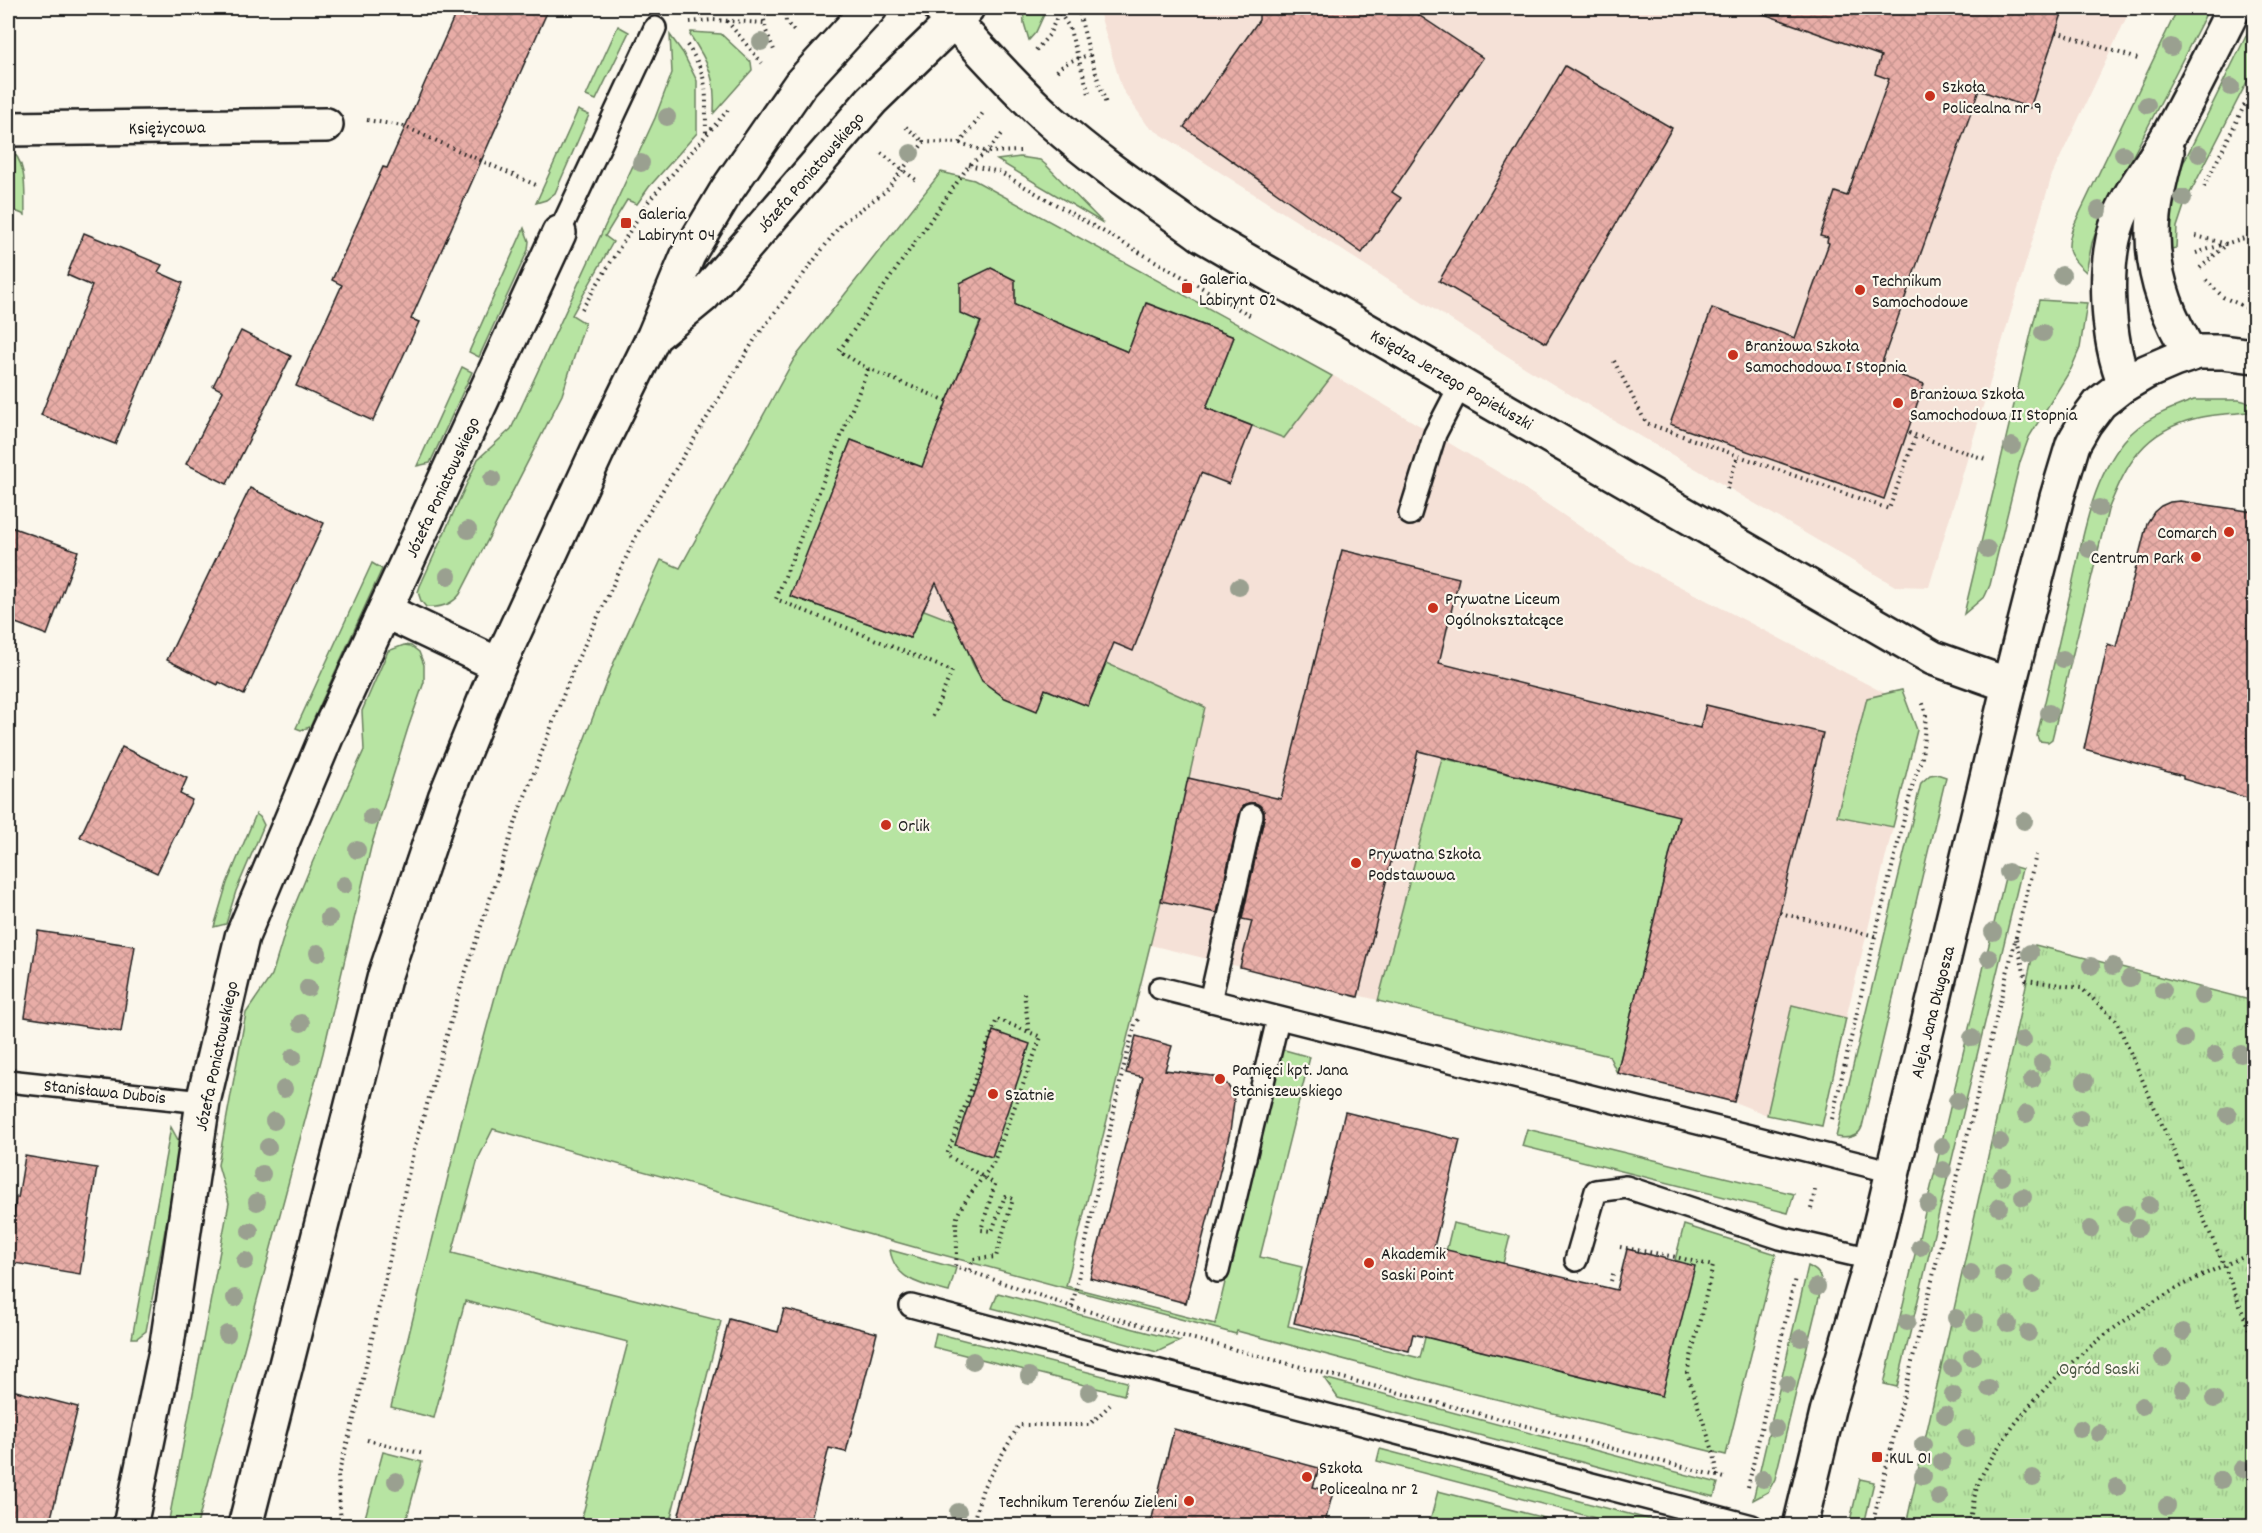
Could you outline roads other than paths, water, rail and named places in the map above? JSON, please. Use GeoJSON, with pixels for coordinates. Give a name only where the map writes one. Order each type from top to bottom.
{"type":"FeatureCollection","features":[{"type":"Feature","properties":{"kind":"street","name":"Józefa Poniatowskiego"},"geometry":{"type":"LineString","coordinates":[[245,1526],[385,975],[445,798],[499,665],[597,452],[654,336],[688,255],[728,190],[801,83],[870,8]]}},
{"type":"Feature","properties":{"kind":"street"},"geometry":{"type":"LineString","coordinates":[[2125,384],[2116,354],[2111,319],[2108,285],[2110,248],[2119,219],[2129,198],[2140,177],[2172,131],[2234,8]]}},
{"type":"Feature","properties":{"kind":"street","name":"Józefa Poniatowskiego"},"geometry":{"type":"LineString","coordinates":[[654,336],[703,296],[872,100],[954,12]]}},
{"type":"Feature","properties":{"kind":"street","name":"Księdza Jerzego Popiełuszki"},"geometry":{"type":"LineString","coordinates":[[954,12],[1046,117],[1202,235],[1932,658],[2009,686]]}},
{"type":"Feature","properties":{"kind":"street","name":"Księżycowa"},"geometry":{"type":"LineString","coordinates":[[8,129],[326,125]]}},
{"type":"Feature","properties":{"kind":"street"},"geometry":{"type":"LineString","coordinates":[[2172,131],[2157,194],[2153,235],[2157,276],[2179,334],[2191,354]]}},
{"type":"Feature","properties":{"kind":"street","name":"Józefa Poniatowskiego"},"geometry":{"type":"LineString","coordinates":[[130,1526],[166,1351],[203,1102],[242,937],[295,808],[559,232]]}},
{"type":"Feature","properties":{"kind":"street","name":"Aleja Jana Długosza"},"geometry":{"type":"LineString","coordinates":[[1800,1526],[1828,1409],[1872,1259],[2009,686],[2057,497],[2073,444],[2085,423],[2100,404],[2125,384],[2146,372],[2191,354],[2222,352],[2254,356]]}},
{"type":"Feature","properties":{"kind":"street"},"geometry":{"type":"LineString","coordinates":[[385,611],[499,665]]}},
{"type":"Feature","properties":{"kind":"lane"},"geometry":{"type":"LineString","coordinates":[[559,232],[655,28]]}},
{"type":"Feature","properties":{"kind":"lane"},"geometry":{"type":"LineString","coordinates":[[1410,514],[1435,434],[1461,384]]}},
{"type":"Feature","properties":{"kind":"lane"},"geometry":{"type":"LineString","coordinates":[[1210,1001],[1252,815]]}},
{"type":"Feature","properties":{"kind":"lane"},"geometry":{"type":"LineString","coordinates":[[1160,988],[1893,1172]]}},
{"type":"Feature","properties":{"kind":"lane"},"geometry":{"type":"LineString","coordinates":[[1218,1271],[1278,1019]]}},
{"type":"Feature","properties":{"kind":"lane","name":"Stanisława Dubois"},"geometry":{"type":"LineString","coordinates":[[8,1081],[203,1102]]}},
{"type":"Feature","properties":{"kind":"lane"},"geometry":{"type":"LineString","coordinates":[[1576,1260],[1596,1191],[1626,1187],[1780,1238],[1872,1259]]}},
{"type":"Feature","properties":{"kind":"lane"},"geometry":{"type":"LineString","coordinates":[[911,1306],[1745,1524]]}},
{"type":"Feature","properties":{"kind":"place","name":"Szkoła Policealna nr 9"},"geometry":{"type":"Point","coordinates":[1930,96]}},
{"type":"Feature","properties":{"kind":"place","name":"Galeria Labirynt 04"},"geometry":{"type":"Point","coordinates":[626,223]}},
{"type":"Feature","properties":{"kind":"place","name":"Galeria Labirynt 02"},"geometry":{"type":"Point","coordinates":[1187,288]}},
{"type":"Feature","properties":{"kind":"place","name":"Technikum Samochodowe"},"geometry":{"type":"Point","coordinates":[1860,290]}},
{"type":"Feature","properties":{"kind":"place","name":"Branżowa Szkoła Samochodowa I Stopnia"},"geometry":{"type":"Point","coordinates":[1733,355]}},
{"type":"Feature","properties":{"kind":"place","name":"Branżowa Szkoła Samochodowa II Stopnia"},"geometry":{"type":"Point","coordinates":[1898,403]}},
{"type":"Feature","properties":{"kind":"place","name":"Comarch"},"geometry":{"type":"Point","coordinates":[2229,532]}},
{"type":"Feature","properties":{"kind":"place","name":"Centrum Park"},"geometry":{"type":"Point","coordinates":[2196,557]}},
{"type":"Feature","properties":{"kind":"place","name":"Prywatne Liceum Ogólnokształcące"},"geometry":{"type":"Point","coordinates":[1433,608]}},
{"type":"Feature","properties":{"kind":"place","name":"Orlik"},"geometry":{"type":"Point","coordinates":[886,825]}},
{"type":"Feature","properties":{"kind":"place","name":"Prywatna Szkoła Podstawowa"},"geometry":{"type":"Point","coordinates":[1356,863]}},
{"type":"Feature","properties":{"kind":"place","name":"Pamięci kpt. Jana Staniszewskiego"},"geometry":{"type":"Point","coordinates":[1220,1079]}},
{"type":"Feature","properties":{"kind":"place","name":"Szatnie"},"geometry":{"type":"Point","coordinates":[993,1094]}},
{"type":"Feature","properties":{"kind":"place","name":"Akademik Saski Point"},"geometry":{"type":"Point","coordinates":[1369,1263]}},
{"type":"Feature","properties":{"kind":"place","name":"KUL 01"},"geometry":{"type":"Point","coordinates":[1877,1457]}},
{"type":"Feature","properties":{"kind":"place","name":"Szkoła Policealna nr 2"},"geometry":{"type":"Point","coordinates":[1307,1477]}},
{"type":"Feature","properties":{"kind":"place","name":"Technikum Terenów Zieleni"},"geometry":{"type":"Point","coordinates":[1189,1501]}},
{"type":"Feature","properties":{"kind":"park label","name":"Ogród Saski"},"geometry":{"type":"Point","coordinates":[2099,1368]}}]}
